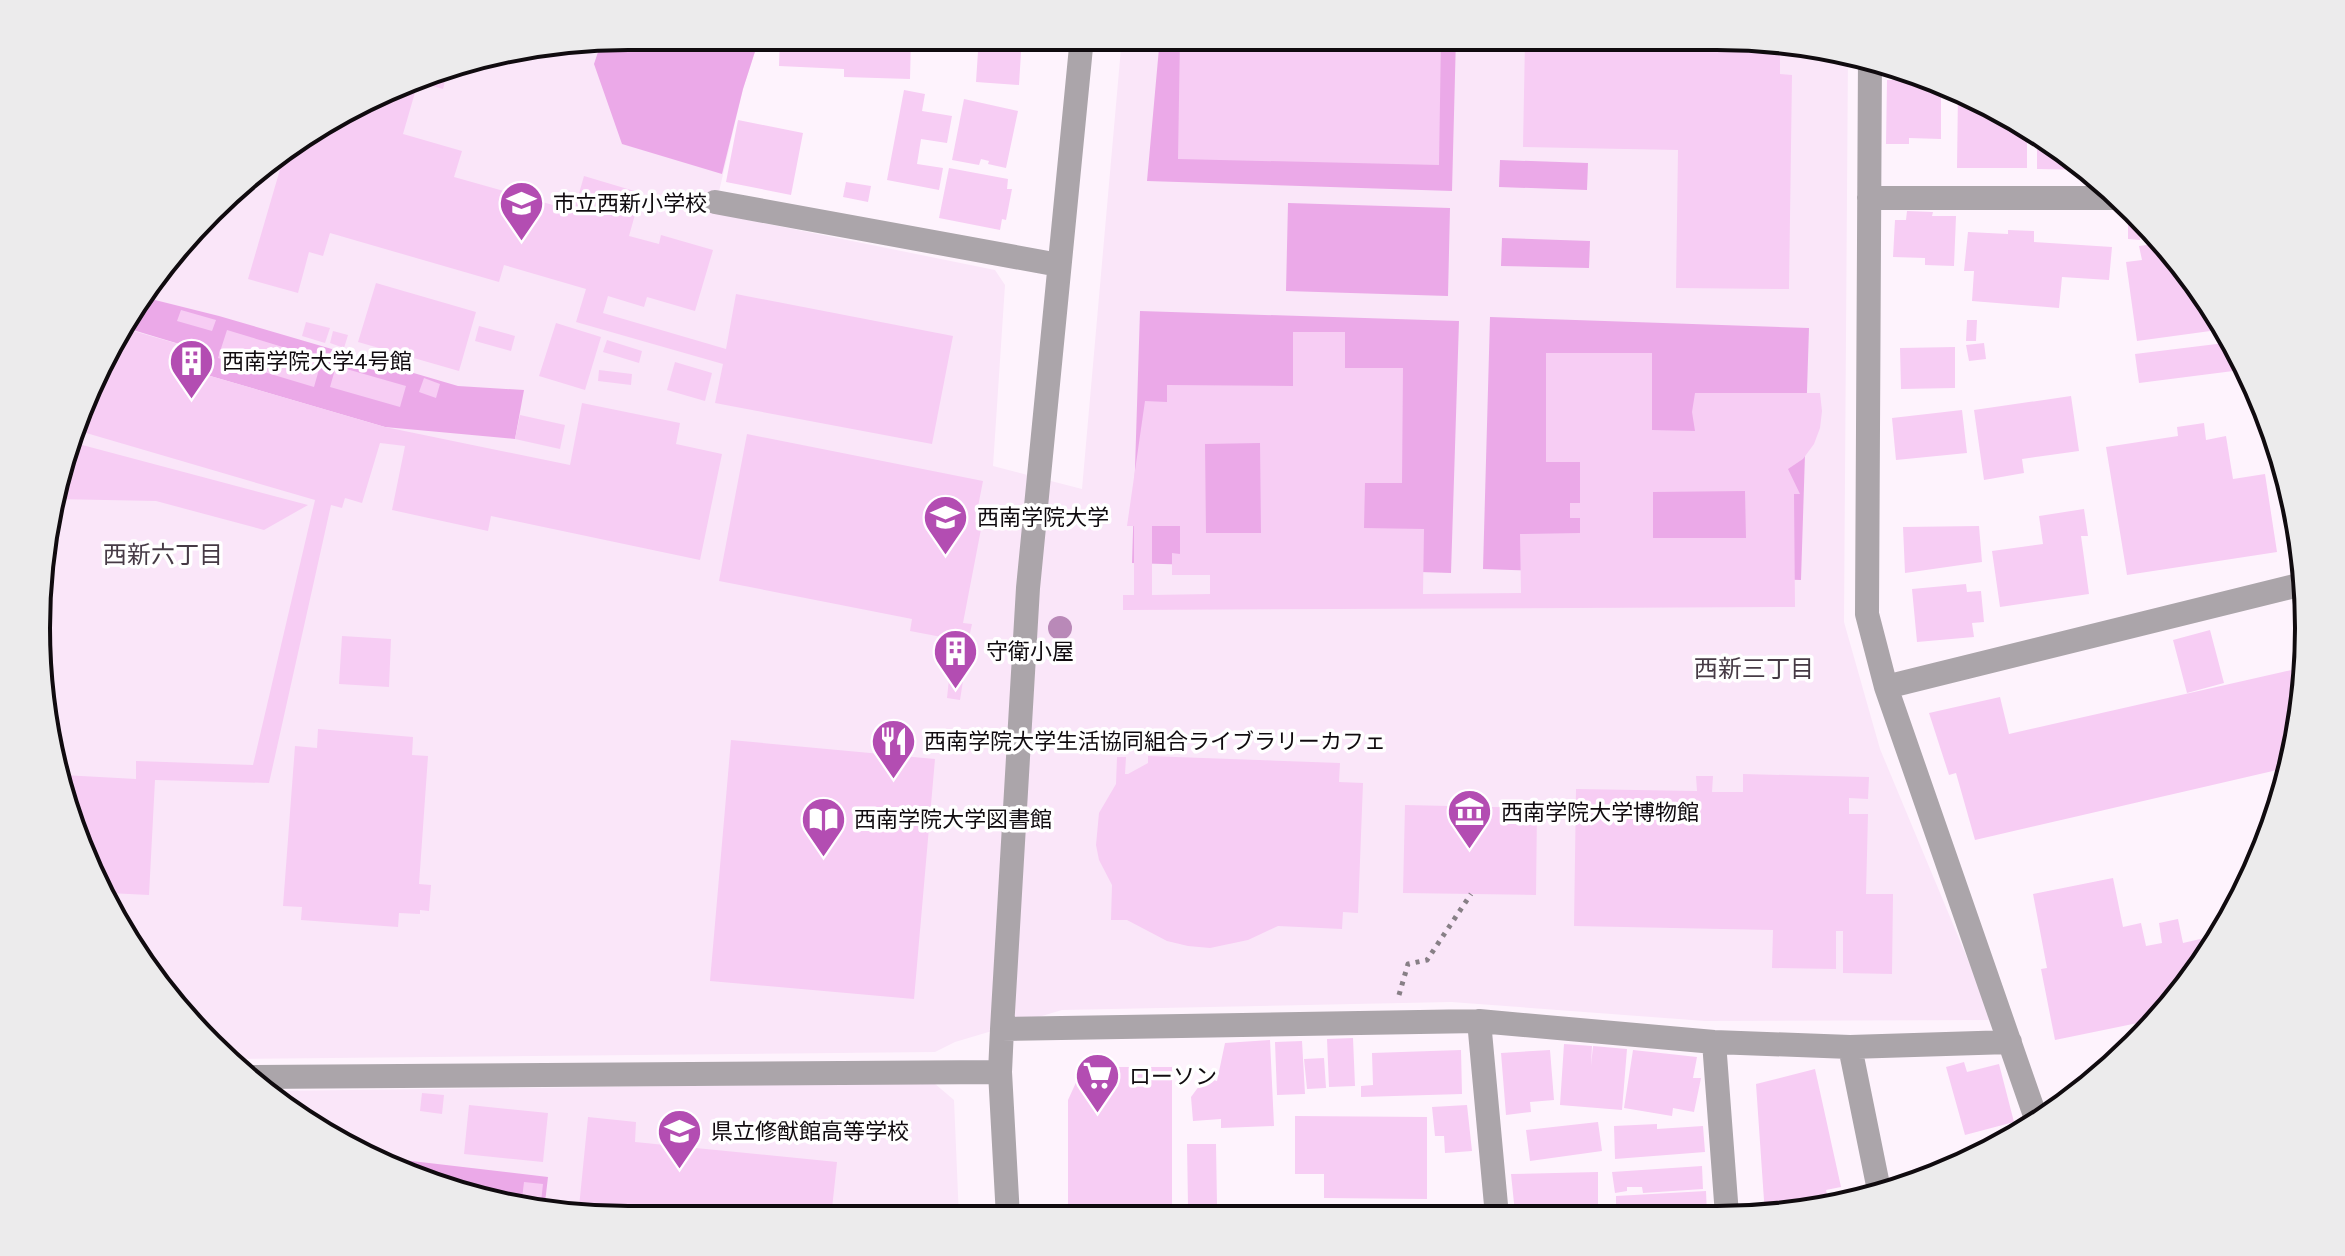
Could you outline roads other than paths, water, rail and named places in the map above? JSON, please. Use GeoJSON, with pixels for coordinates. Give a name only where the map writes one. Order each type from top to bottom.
{"type":"FeatureCollection","features":[{"type":"Feature","properties":{"kind":"street"},"geometry":{"type":"LineString","coordinates":[[1007,1206],[1000,1072],[1028,588],[1081,50]]}},
{"type":"Feature","properties":{"kind":"street"},"geometry":{"type":"LineString","coordinates":[[1870,71],[1867,614],[1886,687],[2034,1112]]}},
{"type":"Feature","properties":{"kind":"street"},"geometry":{"type":"LineString","coordinates":[[1869,198],[2102,197]]}},
{"type":"Feature","properties":{"kind":"street"},"geometry":{"type":"LineString","coordinates":[[715,202],[1059,265]]}},
{"type":"Feature","properties":{"kind":"street"},"geometry":{"type":"LineString","coordinates":[[1886,687],[2294,586]]}},
{"type":"Feature","properties":{"kind":"street"},"geometry":{"type":"LineString","coordinates":[[1002,1029],[1479,1021],[1714,1042],[1850,1047],[2010,1042]]}},
{"type":"Feature","properties":{"kind":"street"},"geometry":{"type":"LineString","coordinates":[[1479,1021],[1496,1206]]}},
{"type":"Feature","properties":{"kind":"street"},"geometry":{"type":"LineString","coordinates":[[1714,1042],[1726,1206]]}},
{"type":"Feature","properties":{"kind":"street"},"geometry":{"type":"LineString","coordinates":[[1850,1047],[1878,1183]]}},
{"type":"Feature","properties":{"kind":"street"},"geometry":{"type":"LineString","coordinates":[[264,1077],[1000,1072]]}},
{"type":"Feature","properties":{"kind":"place","name":"市立西新小学校"},"geometry":{"type":"Point","coordinates":[522,242]}},
{"type":"Feature","properties":{"kind":"place","name":"西南学院大学4号館"},"geometry":{"type":"Point","coordinates":[191,400]}},
{"type":"Feature","properties":{"kind":"place","name":"西南学院大学"},"geometry":{"type":"Point","coordinates":[946,556]}},
{"type":"Feature","properties":{"kind":"place","name":"守衛小屋"},"geometry":{"type":"Point","coordinates":[955,690]}},
{"type":"Feature","properties":{"kind":"place","name":"西南学院大学生活協同組合ライブラリーカフェ"},"geometry":{"type":"Point","coordinates":[893,780]}},
{"type":"Feature","properties":{"kind":"place","name":"西南学院大学博物館"},"geometry":{"type":"Point","coordinates":[1470,851]}},
{"type":"Feature","properties":{"kind":"place","name":"西南学院大学図書館"},"geometry":{"type":"Point","coordinates":[823,858]}},
{"type":"Feature","properties":{"kind":"place","name":"ローソン"},"geometry":{"type":"Point","coordinates":[1098,1115]}},
{"type":"Feature","properties":{"kind":"place","name":"県立修猷館高等学校"},"geometry":{"type":"Point","coordinates":[680,1170]}},
{"type":"Feature","properties":{"kind":"district","name":"西新六丁目"},"geometry":{"type":"Point","coordinates":[163,554]}},
{"type":"Feature","properties":{"kind":"district","name":"西新三丁目"},"geometry":{"type":"Point","coordinates":[1754,668]}}]}
